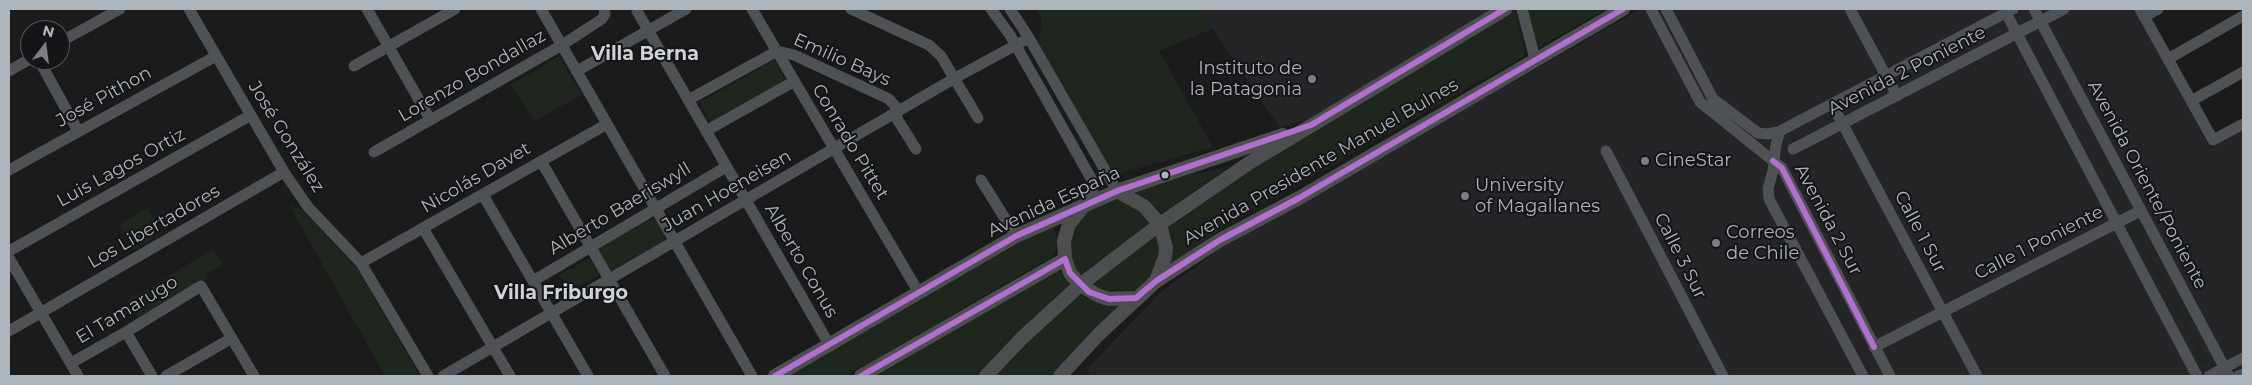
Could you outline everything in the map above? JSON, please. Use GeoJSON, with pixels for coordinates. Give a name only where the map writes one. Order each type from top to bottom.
{"type":"FeatureCollection","features":[{"type":"Feature","properties":{"kind":"main road","name":"Avenida Presidente Manuel Bulnes"},"geometry":{"type":"LineString","coordinates":[[986,376],[1022,338],[1080,285],[1160,224],[1249,163],[1505,9]]}},
{"type":"Feature","properties":{"kind":"main road","name":"Avenida Presidente Manuel Bulnes"},"geometry":{"type":"LineString","coordinates":[[1060,376],[1074,371],[1098,334],[1156,281],[1220,240],[1299,198],[1623,9]]}},
{"type":"Feature","properties":{"kind":"main road","name":"Avenida España"},"geometry":{"type":"LineString","coordinates":[[775,376],[830,346],[1016,236],[1117,191],[1234,153],[1311,125]]}},
{"type":"Feature","properties":{"kind":"main road"},"geometry":{"type":"LineString","coordinates":[[1117,191],[1144,206],[1160,224],[1164,236],[1165,257],[1156,281]]}},
{"type":"Feature","properties":{"kind":"main road"},"geometry":{"type":"LineString","coordinates":[[1087,204],[1074,216],[1066,232],[1064,241],[1065,259],[1070,273],[1089,292],[1109,299],[1136,298]]}},
{"type":"Feature","properties":{"kind":"main road"},"geometry":{"type":"LineString","coordinates":[[861,376],[1065,259]]}},
{"type":"Feature","properties":{"kind":"street"},"geometry":{"type":"LineString","coordinates":[[70,36],[120,9]]}},
{"type":"Feature","properties":{"kind":"street","name":"José González"},"geometry":{"type":"LineString","coordinates":[[189,9],[284,172],[308,207],[361,263],[428,376]]}},
{"type":"Feature","properties":{"kind":"street"},"geometry":{"type":"LineString","coordinates":[[368,9],[430,119]]}},
{"type":"Feature","properties":{"kind":"street"},"geometry":{"type":"LineString","coordinates":[[354,66],[455,9]]}},
{"type":"Feature","properties":{"kind":"street"},"geometry":{"type":"LineString","coordinates":[[541,9],[752,376]]}},
{"type":"Feature","properties":{"kind":"street","name":"Lorenzo Bondallaz"},"geometry":{"type":"LineString","coordinates":[[374,152],[562,45],[602,19],[605,14],[604,9]]}},
{"type":"Feature","properties":{"kind":"street"},"geometry":{"type":"LineString","coordinates":[[577,71],[686,9]]}},
{"type":"Feature","properties":{"kind":"street","name":"Conrado Pittet"},"geometry":{"type":"LineString","coordinates":[[752,9],[793,82],[919,293]]}},
{"type":"Feature","properties":{"kind":"street"},"geometry":{"type":"LineString","coordinates":[[851,9],[929,45],[941,56],[978,118]]}},
{"type":"Feature","properties":{"kind":"street"},"geometry":{"type":"LineString","coordinates":[[991,9],[1015,46],[1092,180],[1093,188],[1087,204]]}},
{"type":"Feature","properties":{"kind":"street"},"geometry":{"type":"LineString","coordinates":[[1010,9],[1029,38],[1117,191]]}},
{"type":"Feature","properties":{"kind":"street"},"geometry":{"type":"LineString","coordinates":[[1522,9],[1535,59]]}},
{"type":"Feature","properties":{"kind":"street"},"geometry":{"type":"LineString","coordinates":[[1651,9],[1700,102],[1774,161],[1780,131],[1768,134],[1758,133],[1713,98],[1666,9]]}},
{"type":"Feature","properties":{"kind":"street"},"geometry":{"type":"LineString","coordinates":[[1850,9],[1897,96]]}},
{"type":"Feature","properties":{"kind":"street","name":"Avenida Oriente/Poniente"},"geometry":{"type":"LineString","coordinates":[[2034,9],[2226,372]]}},
{"type":"Feature","properties":{"kind":"street","name":"Avenida 2 Poniente"},"geometry":{"type":"LineString","coordinates":[[1792,149],[2064,9]]}},
{"type":"Feature","properties":{"kind":"street"},"geometry":{"type":"LineString","coordinates":[[2158,9],[2142,13],[2213,140],[2243,124]]}},
{"type":"Feature","properties":{"kind":"street"},"geometry":{"type":"LineString","coordinates":[[2008,10],[2017,34],[2197,376]]}},
{"type":"Feature","properties":{"kind":"street","name":"Avenida 2 Poniente"},"geometry":{"type":"LineString","coordinates":[[1780,131],[1887,76],[2008,10]]}},
{"type":"Feature","properties":{"kind":"street","name":"Alberto Conus"},"geometry":{"type":"LineString","coordinates":[[637,11],[830,346]]}},
{"type":"Feature","properties":{"kind":"street"},"geometry":{"type":"LineString","coordinates":[[2168,59],[2243,16]]}},
{"type":"Feature","properties":{"kind":"street","name":"Juan Hoeneisen"},"geometry":{"type":"LineString","coordinates":[[443,376],[896,112],[1029,38]]}},
{"type":"Feature","properties":{"kind":"street","name":"Emilio Bays"},"geometry":{"type":"LineString","coordinates":[[688,100],[777,51],[794,55],[889,99],[916,149]]}},
{"type":"Feature","properties":{"kind":"street","name":"José Pithon"},"geometry":{"type":"LineString","coordinates":[[9,170],[216,56]]}},
{"type":"Feature","properties":{"kind":"street"},"geometry":{"type":"LineString","coordinates":[[9,71],[20,65]]}},
{"type":"Feature","properties":{"kind":"street"},"geometry":{"type":"LineString","coordinates":[[44,70],[78,131]]}},
{"type":"Feature","properties":{"kind":"street"},"geometry":{"type":"LineString","coordinates":[[2192,101],[2243,72]]}},
{"type":"Feature","properties":{"kind":"street"},"geometry":{"type":"LineString","coordinates":[[706,131],[793,82]]}},
{"type":"Feature","properties":{"kind":"street","name":"Calle 1 Sur"},"geometry":{"type":"LineString","coordinates":[[1832,104],[1977,376]]}},
{"type":"Feature","properties":{"kind":"street","name":"Luis Lagos Ortiz"},"geometry":{"type":"LineString","coordinates":[[9,251],[251,115]]}},
{"type":"Feature","properties":{"kind":"street","name":"Nicolás Davet"},"geometry":{"type":"LineString","coordinates":[[361,263],[607,124]]}},
{"type":"Feature","properties":{"kind":"street","name":"Calle 3 Sur"},"geometry":{"type":"LineString","coordinates":[[1606,151],[1723,376]]}},
{"type":"Feature","properties":{"kind":"street"},"geometry":{"type":"LineString","coordinates":[[541,161],[665,376]]}},
{"type":"Feature","properties":{"kind":"street","name":"Avenida 2 Sur"},"geometry":{"type":"LineString","coordinates":[[1774,161],[1782,168],[1890,376]]}},
{"type":"Feature","properties":{"kind":"street","name":"Avenida 2 Sur"},"geometry":{"type":"LineString","coordinates":[[1774,161],[1768,188],[1769,199],[1863,376]]}},
{"type":"Feature","properties":{"kind":"street","name":"Alberto Baeriswyll"},"geometry":{"type":"LineString","coordinates":[[532,281],[726,167]]}},
{"type":"Feature","properties":{"kind":"street","name":"Los Libertadores"},"geometry":{"type":"LineString","coordinates":[[41,312],[284,172]]}},
{"type":"Feature","properties":{"kind":"street"},"geometry":{"type":"LineString","coordinates":[[981,180],[1016,236]]}},
{"type":"Feature","properties":{"kind":"street"},"geometry":{"type":"LineString","coordinates":[[483,194],[588,376]]}},
{"type":"Feature","properties":{"kind":"street","name":"Calle 1 Poniente"},"geometry":{"type":"LineString","coordinates":[[1874,347],[2140,211]]}},
{"type":"Feature","properties":{"kind":"street"},"geometry":{"type":"LineString","coordinates":[[423,228],[510,376]]}},
{"type":"Feature","properties":{"kind":"street"},"geometry":{"type":"LineString","coordinates":[[9,258],[78,376]]}},
{"type":"Feature","properties":{"kind":"street","name":"El Tamarugo"},"geometry":{"type":"LineString","coordinates":[[71,363],[201,286],[232,338]]}},
{"type":"Feature","properties":{"kind":"street"},"geometry":{"type":"LineString","coordinates":[[9,331],[41,312]]}},
{"type":"Feature","properties":{"kind":"street"},"geometry":{"type":"LineString","coordinates":[[126,332],[152,376]]}},
{"type":"Feature","properties":{"kind":"street"},"geometry":{"type":"LineString","coordinates":[[166,376],[232,338],[254,376]]}},
{"type":"Feature","properties":{"kind":"street"},"geometry":{"type":"LineString","coordinates":[[2209,376],[2226,372],[2243,358]]}},
{"type":"Feature","properties":{"kind":"street"},"geometry":{"type":"LineString","coordinates":[[2238,376],[2243,374]]}},
{"type":"Feature","properties":{"kind":"shaded area"},"geometry":{"type":"Polygon","coordinates":[[[1037,9],[1199,9],[1214,28],[1159,51],[1213,147],[1114,175],[1038,42],[1042,19],[1037,9]]]}},
{"type":"Feature","properties":{"kind":"shaded area","name":"Instituto de la Patagonia"},"geometry":{"type":"Polygon","coordinates":[[[1199,9],[1499,9],[1309,118],[1280,128],[1199,9]]]}},
{"type":"Feature","properties":{"kind":"shaded area"},"geometry":{"type":"Polygon","coordinates":[[[1515,9],[1526,55],[1300,183],[1217,232],[1170,264],[1173,244],[1169,221],[1290,140],[1515,9]]]}},
{"type":"Feature","properties":{"kind":"shaded area"},"geometry":{"type":"Polygon","coordinates":[[[1525,9],[1607,9],[1536,49],[1525,9]]]}},
{"type":"Feature","properties":{"kind":"shaded area"},"geometry":{"type":"Polygon","coordinates":[[[1641,9],[2134,9],[2210,147],[2243,129],[2243,376],[1090,376],[1087,369],[1159,294],[1221,248],[1641,9]]]}},
{"type":"Feature","properties":{"kind":"shaded area"},"geometry":{"type":"Polygon","coordinates":[[[559,56],[582,95],[534,121],[511,85],[559,56]]]}},
{"type":"Feature","properties":{"kind":"shaded area"},"geometry":{"type":"Polygon","coordinates":[[[774,60],[786,81],[711,124],[699,103],[774,60]]]}},
{"type":"Feature","properties":{"kind":"shaded area"},"geometry":{"type":"Polygon","coordinates":[[[1230,166],[1163,213],[1150,201],[1130,191],[1133,189],[1230,166]]]}},
{"type":"Feature","properties":{"kind":"shaded area"},"geometry":{"type":"Polygon","coordinates":[[[1116,199],[1135,203],[1161,232],[1158,270],[1137,291],[1128,294],[1098,293],[1070,267],[1070,229],[1097,202],[1116,199]]]}},
{"type":"Feature","properties":{"kind":"shaded area"},"geometry":{"type":"Polygon","coordinates":[[[289,205],[302,210],[357,268],[420,376],[385,376],[289,205]]]}},
{"type":"Feature","properties":{"kind":"shaded area"},"geometry":{"type":"Polygon","coordinates":[[[148,208],[162,233],[134,250],[119,224],[148,208]]]}},
{"type":"Feature","properties":{"kind":"shaded area"},"geometry":{"type":"Polygon","coordinates":[[[647,218],[656,220],[664,231],[664,243],[612,272],[597,251],[598,248],[647,218]]]}},
{"type":"Feature","properties":{"kind":"shaded area"},"geometry":{"type":"Polygon","coordinates":[[[2142,221],[2147,229],[2137,229],[2204,355],[2213,355],[2215,358],[2199,366],[2195,358],[2201,357],[2136,234],[2129,233],[2127,229],[2142,221]]]}},
{"type":"Feature","properties":{"kind":"shaded area"},"geometry":{"type":"Polygon","coordinates":[[[1041,226],[1048,226],[1054,229],[1058,244],[1053,256],[847,376],[783,376],[1041,226]]]}},
{"type":"Feature","properties":{"kind":"shaded area"},"geometry":{"type":"Polygon","coordinates":[[[213,249],[223,265],[207,273],[208,278],[138,318],[127,301],[213,249]]]}},
{"type":"Feature","properties":{"kind":"shaded area"},"geometry":{"type":"Polygon","coordinates":[[[589,258],[599,275],[569,292],[560,275],[589,258]]]}},
{"type":"Feature","properties":{"kind":"shaded area"},"geometry":{"type":"Polygon","coordinates":[[[1053,268],[1062,271],[1069,281],[1068,289],[981,376],[870,376],[1053,268]]]}},
{"type":"Feature","properties":{"kind":"shaded area"},"geometry":{"type":"Polygon","coordinates":[[[1078,294],[1098,302],[1121,306],[1062,376],[990,376],[1078,294]]]}},
{"type":"Feature","properties":{"kind":"transit line"},"geometry":{"type":"LineString","coordinates":[[775,376],[1016,236],[1117,191],[1311,125],[1505,9]]}},
{"type":"Feature","properties":{"kind":"transit line"},"geometry":{"type":"LineString","coordinates":[[861,376],[1065,259],[1070,273],[1089,292],[1109,299],[1136,298],[1156,281],[1220,240],[1299,198],[1623,9]]}},
{"type":"Feature","properties":{"kind":"transit line"},"geometry":{"type":"LineString","coordinates":[[1773,161],[1782,168],[1874,347]]}},
{"type":"Feature","properties":{"kind":"place","name":"Instituto de la Patagonia"},"geometry":{"type":"Point","coordinates":[1312,79]}},
{"type":"Feature","properties":{"kind":"place","name":"CineStar"},"geometry":{"type":"Point","coordinates":[1645,161]}},
{"type":"Feature","properties":{"kind":"place","name":"University of Magallanes"},"geometry":{"type":"Point","coordinates":[1465,196]}},
{"type":"Feature","properties":{"kind":"place","name":"Correos de Chile"},"geometry":{"type":"Point","coordinates":[1716,243]}},
{"type":"Feature","properties":{"kind":"district","name":"Villa Berna"},"geometry":{"type":"Point","coordinates":[645,54]}},
{"type":"Feature","properties":{"kind":"district","name":"Villa Friburgo"},"geometry":{"type":"Point","coordinates":[561,293]}}]}
